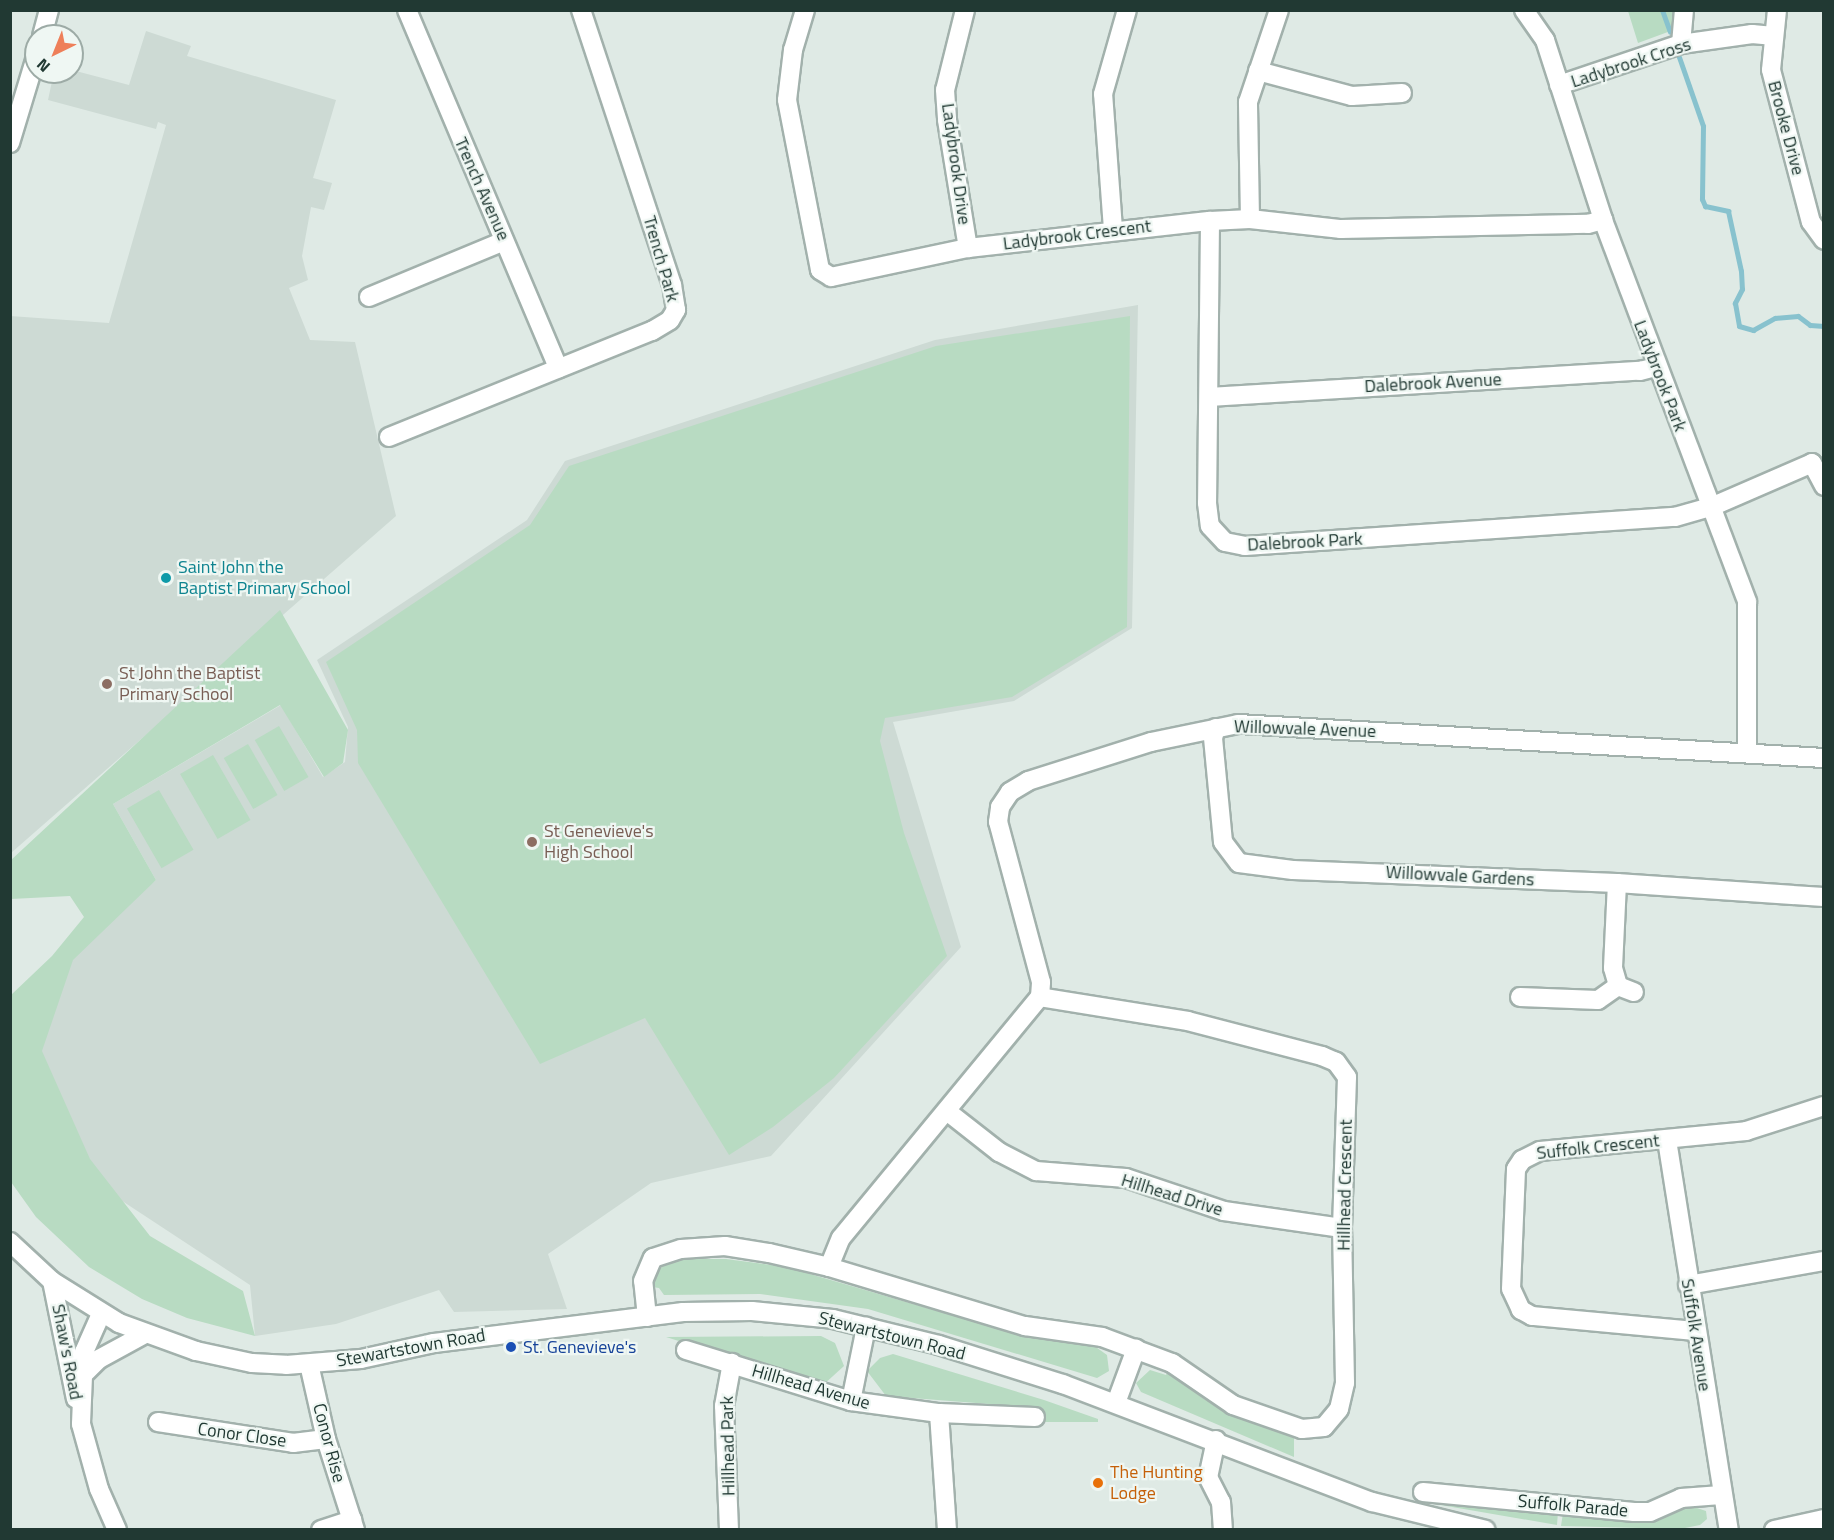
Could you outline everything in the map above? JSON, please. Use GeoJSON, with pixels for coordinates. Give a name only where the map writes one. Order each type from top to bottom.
{"type":"FeatureCollection","features":[{"type":"Feature","properties":{"kind":"street","name":"Trench Avenue"},"geometry":{"type":"LineString","coordinates":[[407,10],[558,368]]}},
{"type":"Feature","properties":{"kind":"street","name":"Trench Park"},"geometry":{"type":"LineString","coordinates":[[389,437],[652,331],[670,320],[676,310],[672,285],[581,10]]}},
{"type":"Feature","properties":{"kind":"street","name":"Ladybrook Crescent"},"geometry":{"type":"LineString","coordinates":[[805,10],[793,50],[787,100],[820,270],[831,277],[968,248],[1113,229],[1210,221],[1250,219],[1341,229],[1588,224],[1603,220]]}},
{"type":"Feature","properties":{"kind":"street","name":"Ladybrook Drive"},"geometry":{"type":"LineString","coordinates":[[965,10],[945,90],[946,120],[968,248]]}},
{"type":"Feature","properties":{"kind":"street"},"geometry":{"type":"LineString","coordinates":[[1113,229],[1103,94],[1127,10]]}},
{"type":"Feature","properties":{"kind":"street"},"geometry":{"type":"LineString","coordinates":[[1250,219],[1248,102],[1279,10]]}},
{"type":"Feature","properties":{"kind":"street","name":"Ladybrook Park"},"geometry":{"type":"LineString","coordinates":[[1524,10],[1545,40],[1603,220],[1656,367],[1747,602],[1750,620],[1747,752]]}},
{"type":"Feature","properties":{"kind":"street"},"geometry":{"type":"LineString","coordinates":[[1681,44],[1684,10]]}},
{"type":"Feature","properties":{"kind":"street","name":"Brooke Drive"},"geometry":{"type":"LineString","coordinates":[[1777,10],[1771,70],[1811,222],[1824,240]]}},
{"type":"Feature","properties":{"kind":"street","name":"Ladybrook Cross"},"geometry":{"type":"LineString","coordinates":[[1559,86],[1681,44],[1752,34],[1774,36]]}},
{"type":"Feature","properties":{"kind":"street"},"geometry":{"type":"LineString","coordinates":[[1258,71],[1352,96],[1402,93]]}},
{"type":"Feature","properties":{"kind":"street"},"geometry":{"type":"LineString","coordinates":[[10,143],[28,84]]}},
{"type":"Feature","properties":{"kind":"street","name":"Dalebrook Park"},"geometry":{"type":"LineString","coordinates":[[1210,221],[1207,503],[1210,526],[1225,542],[1245,546],[1628,522],[1675,517],[1711,507],[1812,463],[1824,486]]}},
{"type":"Feature","properties":{"kind":"street"},"geometry":{"type":"LineString","coordinates":[[369,297],[504,241]]}},
{"type":"Feature","properties":{"kind":"street","name":"Dalebrook Avenue"},"geometry":{"type":"LineString","coordinates":[[1209,397],[1656,367]]}},
{"type":"Feature","properties":{"kind":"street","name":"Willowvale Avenue"},"geometry":{"type":"LineString","coordinates":[[1040,997],[1041,982],[998,822],[1000,807],[1010,792],[1028,781],[1151,742],[1216,728],[1267,725],[1824,758]]}},
{"type":"Feature","properties":{"kind":"street","name":"Willowvale Gardens"},"geometry":{"type":"LineString","coordinates":[[1216,728],[1213,738],[1223,842],[1239,863],[1293,870],[1617,883],[1824,897]]}},
{"type":"Feature","properties":{"kind":"street"},"geometry":{"type":"LineString","coordinates":[[1520,997],[1598,1000],[1626,989],[1613,968],[1617,883]]}},
{"type":"Feature","properties":{"kind":"street"},"geometry":{"type":"LineString","coordinates":[[829,1267],[841,1238],[948,1112],[1040,997]]}},
{"type":"Feature","properties":{"kind":"street","name":"Hillhead Crescent"},"geometry":{"type":"LineString","coordinates":[[647,1317],[643,1281],[653,1258],[666,1251],[725,1246],[829,1267],[1025,1326],[1102,1337],[1172,1363],[1233,1405],[1302,1429],[1324,1427],[1339,1409],[1344,1390],[1342,1228],[1347,1077],[1336,1062],[1188,1021],[1040,997]]}},
{"type":"Feature","properties":{"kind":"street","name":"Suffolk Crescent"},"geometry":{"type":"LineString","coordinates":[[1695,1331],[1532,1316],[1521,1310],[1511,1289],[1514,1177],[1522,1160],[1540,1151],[1746,1131],[1824,1106]]}},
{"type":"Feature","properties":{"kind":"street","name":"Hillhead Drive"},"geometry":{"type":"LineString","coordinates":[[948,1112],[999,1152],[1036,1171],[1126,1179],[1224,1211],[1342,1228]]}},
{"type":"Feature","properties":{"kind":"street","name":"Suffolk Avenue"},"geometry":{"type":"LineString","coordinates":[[1667,1140],[1721,1495],[1729,1530]]}},
{"type":"Feature","properties":{"kind":"street","name":"Stewartstown Road"},"geometry":{"type":"LineString","coordinates":[[10,1242],[52,1281],[101,1314],[145,1334],[216,1357],[260,1364],[309,1364],[538,1328],[720,1310],[833,1319],[939,1345],[1116,1403],[1372,1502],[1486,1530]]}},
{"type":"Feature","properties":{"kind":"street"},"geometry":{"type":"LineString","coordinates":[[1688,1285],[1824,1261]]}},
{"type":"Feature","properties":{"kind":"street","name":"Shaw's Road"},"geometry":{"type":"LineString","coordinates":[[52,1281],[81,1424],[99,1489],[117,1530]]}},
{"type":"Feature","properties":{"kind":"street","name":"Shaw's Road"},"geometry":{"type":"LineString","coordinates":[[81,1424],[86,1344],[101,1314]]}},
{"type":"Feature","properties":{"kind":"street"},"geometry":{"type":"LineString","coordinates":[[851,1401],[866,1327]]}},
{"type":"Feature","properties":{"kind":"street"},"geometry":{"type":"LineString","coordinates":[[84,1374],[99,1359],[145,1334]]}},
{"type":"Feature","properties":{"kind":"street"},"geometry":{"type":"LineString","coordinates":[[1116,1403],[1136,1349]]}},
{"type":"Feature","properties":{"kind":"street","name":"Hillhead Avenue"},"geometry":{"type":"LineString","coordinates":[[686,1350],[851,1401],[939,1413],[1035,1417]]}},
{"type":"Feature","properties":{"kind":"street","name":"Conor Rise"},"geometry":{"type":"LineString","coordinates":[[309,1364],[326,1439],[353,1525],[321,1530]]}},
{"type":"Feature","properties":{"kind":"street","name":"Hillhead Park"},"geometry":{"type":"LineString","coordinates":[[729,1530],[724,1406],[732,1364]]}},
{"type":"Feature","properties":{"kind":"street"},"geometry":{"type":"LineString","coordinates":[[939,1413],[947,1530]]}},
{"type":"Feature","properties":{"kind":"street","name":"Conor Close"},"geometry":{"type":"LineString","coordinates":[[158,1422],[292,1443],[326,1439]]}},
{"type":"Feature","properties":{"kind":"street"},"geometry":{"type":"LineString","coordinates":[[1216,1440],[1208,1477],[1221,1502],[1223,1530]]}},
{"type":"Feature","properties":{"kind":"street","name":"Suffolk Parade"},"geometry":{"type":"LineString","coordinates":[[1423,1492],[1634,1512],[1650,1512],[1681,1498],[1721,1495]]}},
{"type":"Feature","properties":{"kind":"street"},"geometry":{"type":"LineString","coordinates":[[1774,1530],[1805,1526],[1824,1519]]}},
{"type":"Feature","properties":{"kind":"shaded area","name":"St John the Baptist Primary School"},"geometry":{"type":"Polygon","coordinates":[[[146,31],[191,46],[187,56],[336,100],[313,178],[332,183],[324,210],[311,207],[302,256],[308,280],[289,288],[310,340],[355,342],[396,516],[11,853],[10,316],[109,323],[166,125],[158,122],[156,129],[48,100],[51,84],[84,84],[84,73],[129,85],[146,31]]]}},
{"type":"Feature","properties":{"kind":"shaded area","name":"St Genevieve's High School"},"geometry":{"type":"Polygon","coordinates":[[[1138,305],[1132,628],[1014,701],[893,722],[961,947],[771,1156],[651,1183],[548,1254],[567,1309],[454,1312],[439,1290],[336,1324],[255,1336],[250,1285],[107,1191],[51,1104],[33,1039],[73,950],[156,880],[113,804],[281,705],[323,777],[345,762],[348,727],[317,660],[527,520],[565,461],[935,340],[1138,305]]]}},
{"type":"Feature","properties":{"kind":"green space"},"geometry":{"type":"Polygon","coordinates":[[[1628,11],[1676,11],[1676,29],[1638,43],[1628,11]]]}},
{"type":"Feature","properties":{"kind":"green space"},"geometry":{"type":"Polygon","coordinates":[[[1130,316],[1127,627],[1012,697],[885,718],[880,741],[904,833],[947,956],[834,1078],[773,1127],[729,1155],[645,1018],[540,1064],[358,763],[357,730],[326,662],[530,525],[569,466],[936,346],[1130,316]]]}},
{"type":"Feature","properties":{"kind":"green space"},"geometry":{"type":"Polygon","coordinates":[[[280,610],[348,730],[343,763],[324,777],[280,705],[113,804],[156,880],[73,960],[42,1051],[90,1159],[150,1236],[243,1291],[255,1336],[187,1318],[142,1299],[89,1267],[36,1217],[11,1182],[11,995],[52,956],[84,917],[70,896],[11,899],[10,861],[280,610]]]}},
{"type":"Feature","properties":{"kind":"green space"},"geometry":{"type":"Polygon","coordinates":[[[279,726],[308,777],[284,791],[255,740],[279,726]]]}},
{"type":"Feature","properties":{"kind":"green space"},"geometry":{"type":"Polygon","coordinates":[[[248,744],[278,795],[253,809],[224,758],[248,744]]]}},
{"type":"Feature","properties":{"kind":"green space"},"geometry":{"type":"Polygon","coordinates":[[[213,755],[250,820],[218,839],[180,774],[213,755]]]}},
{"type":"Feature","properties":{"kind":"green space"},"geometry":{"type":"Polygon","coordinates":[[[159,790],[194,850],[161,868],[127,808],[159,790]]]}},
{"type":"Feature","properties":{"kind":"green space"},"geometry":{"type":"Polygon","coordinates":[[[670,1259],[726,1259],[786,1267],[999,1329],[1093,1345],[1107,1355],[1109,1371],[1097,1378],[868,1309],[760,1294],[664,1295],[659,1288],[652,1287],[652,1277],[670,1259]]]}},
{"type":"Feature","properties":{"kind":"green space"},"geometry":{"type":"Polygon","coordinates":[[[821,1336],[835,1343],[844,1366],[822,1386],[666,1337],[821,1336]]]}},
{"type":"Feature","properties":{"kind":"green space"},"geometry":{"type":"Polygon","coordinates":[[[893,1354],[1044,1400],[1098,1419],[1098,1422],[1039,1422],[1039,1408],[886,1396],[867,1371],[880,1358],[893,1354]]]}},
{"type":"Feature","properties":{"kind":"green space"},"geometry":{"type":"Polygon","coordinates":[[[1150,1370],[1166,1375],[1168,1371],[1204,1399],[1234,1415],[1294,1434],[1294,1457],[1141,1392],[1136,1383],[1150,1370]]]}},
{"type":"Feature","properties":{"kind":"green space"},"geometry":{"type":"Polygon","coordinates":[[[1421,1498],[1558,1512],[1557,1525],[1429,1503],[1421,1498]]]}},
{"type":"Feature","properties":{"kind":"green space"},"geometry":{"type":"Polygon","coordinates":[[[1685,1504],[1706,1511],[1707,1519],[1700,1525],[1680,1529],[1561,1526],[1563,1513],[1685,1504]]]}},
{"type":"Feature","properties":{"kind":"waterway"},"geometry":{"type":"LineString","coordinates":[[1662,10],[1670,32]]}},
{"type":"Feature","properties":{"kind":"waterway"},"geometry":{"type":"LineString","coordinates":[[1679,57],[1703,126],[1702,199],[1705,206],[1728,211],[1741,271],[1742,289],[1735,303],[1739,326],[1753,330],[1775,318],[1798,316],[1810,325],[1824,326]]}},
{"type":"Feature","properties":{"kind":"place","name":"Saint John the Baptist Primary School"},"geometry":{"type":"Point","coordinates":[166,578]}},
{"type":"Feature","properties":{"kind":"place","name":"St John the Baptist Primary School"},"geometry":{"type":"Point","coordinates":[107,684]}},
{"type":"Feature","properties":{"kind":"place","name":"St Genevieve's High School"},"geometry":{"type":"Point","coordinates":[532,842]}},
{"type":"Feature","properties":{"kind":"place","name":"St. Genevieve's"},"geometry":{"type":"Point","coordinates":[511,1347]}},
{"type":"Feature","properties":{"kind":"place","name":"The Hunting Lodge"},"geometry":{"type":"Point","coordinates":[1098,1483]}}]}
